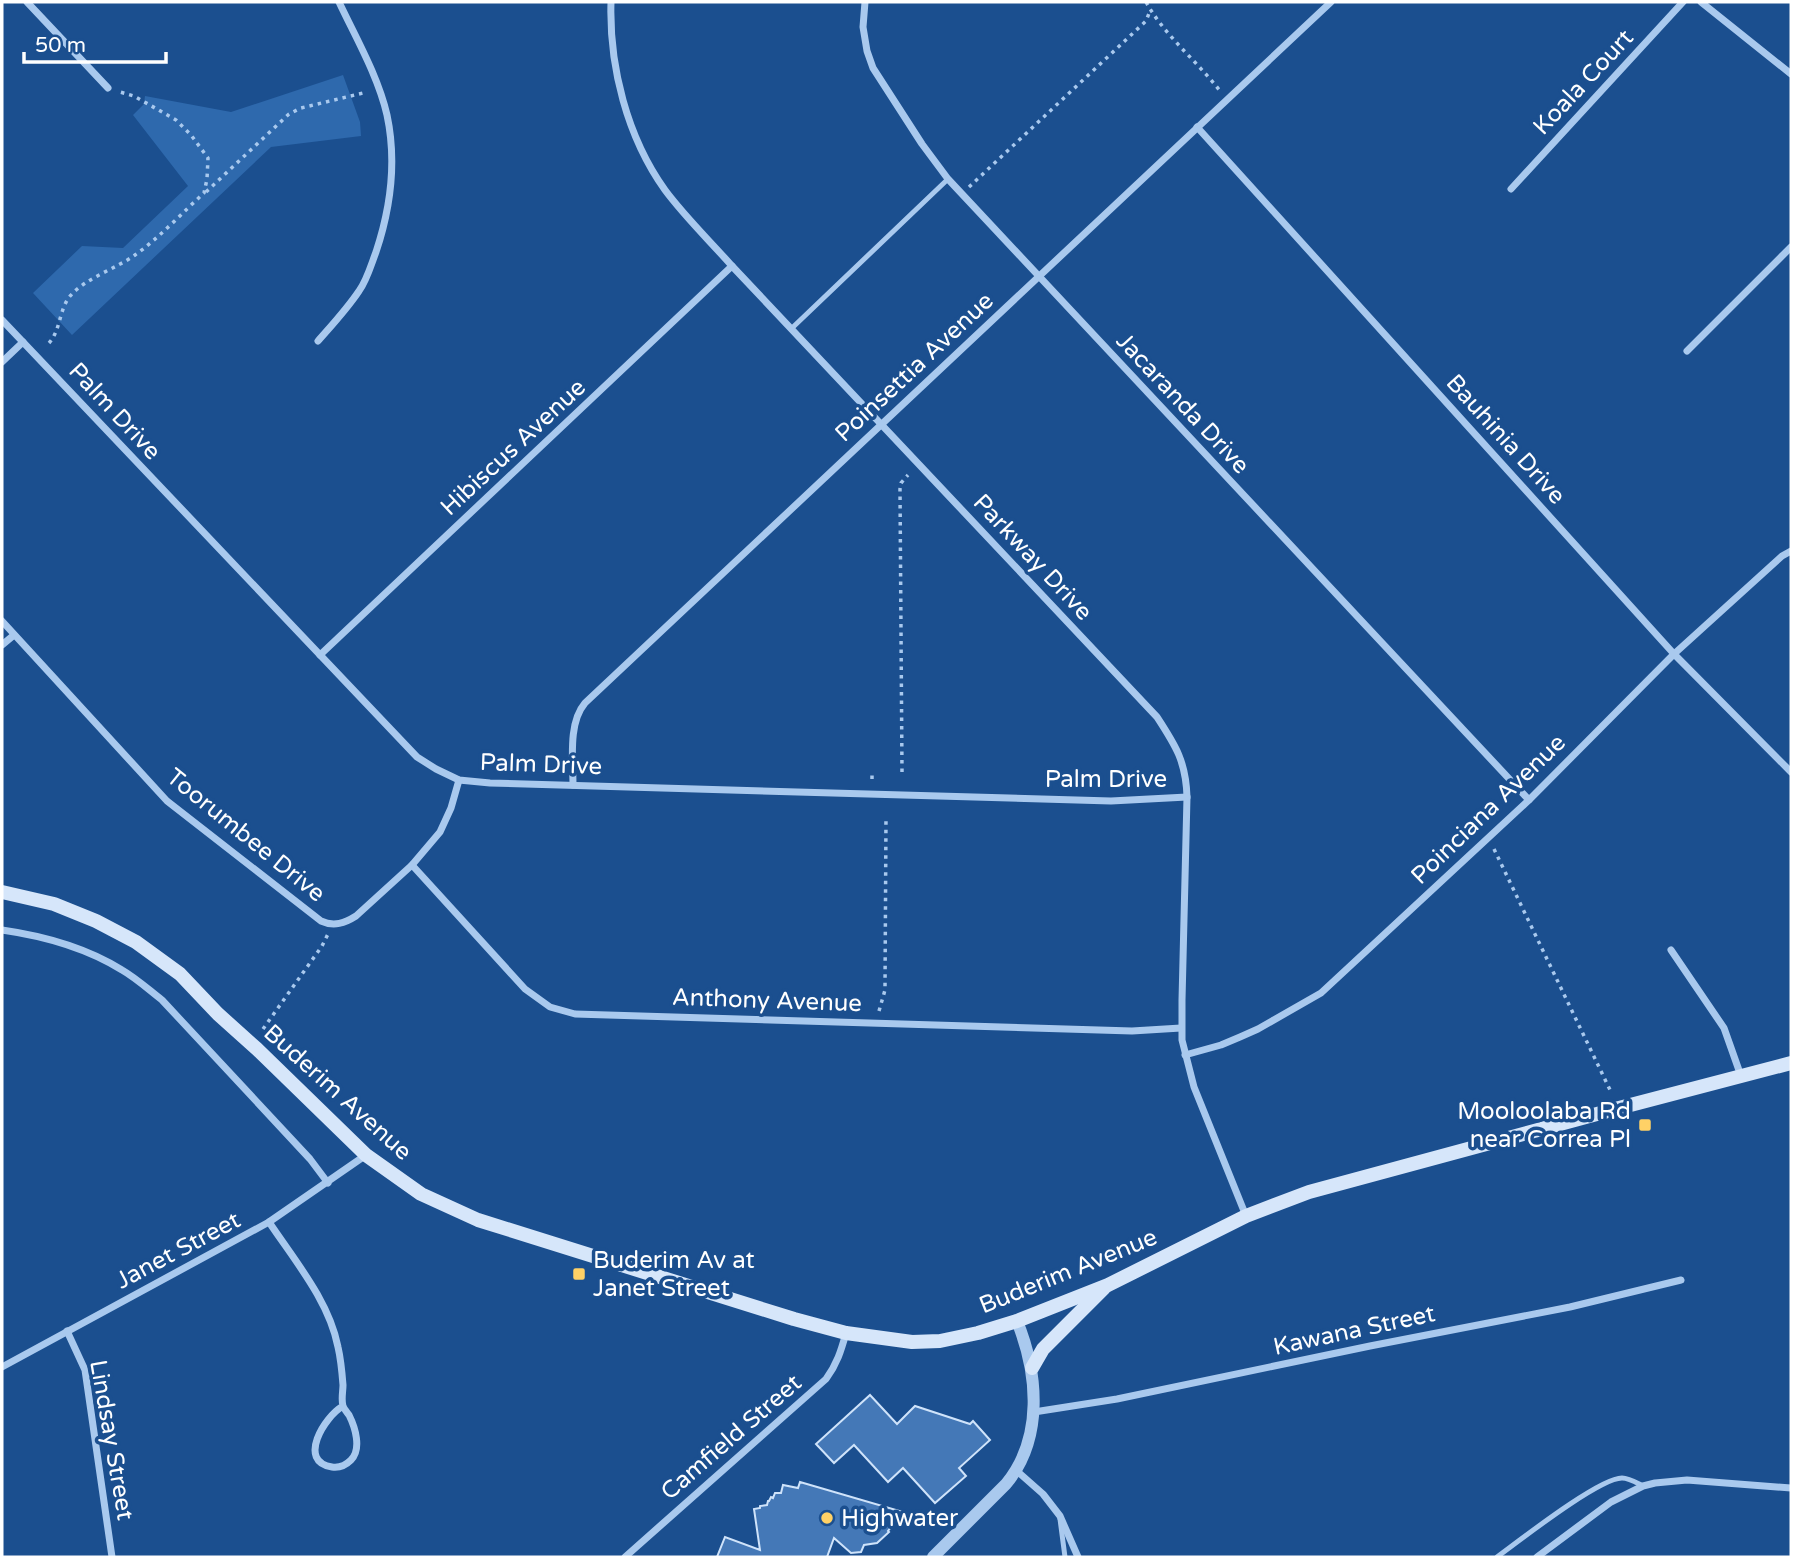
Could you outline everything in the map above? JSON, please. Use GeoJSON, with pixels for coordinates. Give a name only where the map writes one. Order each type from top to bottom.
{"type":"FeatureCollection","features":[{"type":"Feature","properties":{"kind":"main road","name":"Buderim Avenue"},"geometry":{"type":"LineString","coordinates":[[2,892],[54,904],[96,920],[136,942],[180,974],[218,1014],[366,1155],[421,1195],[478,1220],[794,1320],[846,1333],[912,1342],[940,1341],[1017,1321],[1108,1285],[1246,1216],[1310,1192],[1791,1063]]}},
{"type":"Feature","properties":{"kind":"main road"},"geometry":{"type":"LineString","coordinates":[[1032,1368],[1043,1349],[1108,1285]]}},
{"type":"Feature","properties":{"kind":"street"},"geometry":{"type":"LineString","coordinates":[[27,2],[108,88]]}},
{"type":"Feature","properties":{"kind":"street"},"geometry":{"type":"LineString","coordinates":[[317,341],[361,289],[388,211],[392,166],[387,115],[379,90],[339,2]]}},
{"type":"Feature","properties":{"kind":"street","name":"Parkway Drive"},"geometry":{"type":"LineString","coordinates":[[611,2],[611,35],[622,97],[638,142],[665,190],[732,266],[1157,717],[1176,746],[1182,761],[1187,797],[1181,1028],[1185,1055],[1194,1087],[1246,1216]]}},
{"type":"Feature","properties":{"kind":"street","name":"Jacaranda Drive"},"geometry":{"type":"LineString","coordinates":[[865,2],[863,27],[873,68],[948,179],[1529,800]]}},
{"type":"Feature","properties":{"kind":"street","name":"Poinsettia Avenue"},"geometry":{"type":"LineString","coordinates":[[573,785],[574,726],[581,708],[1331,2]]}},
{"type":"Feature","properties":{"kind":"street","name":"Koala Court"},"geometry":{"type":"LineString","coordinates":[[1511,189],[1684,2]]}},
{"type":"Feature","properties":{"kind":"street"},"geometry":{"type":"LineString","coordinates":[[1701,2],[1791,74]]}},
{"type":"Feature","properties":{"kind":"street","name":"Bauhinia Drive"},"geometry":{"type":"LineString","coordinates":[[1197,127],[1674,654],[1791,772]]}},
{"type":"Feature","properties":{"kind":"street"},"geometry":{"type":"LineString","coordinates":[[1687,351],[1791,247]]}},
{"type":"Feature","properties":{"kind":"street","name":"Hibiscus Avenue"},"geometry":{"type":"LineString","coordinates":[[320,655],[732,266]]}},
{"type":"Feature","properties":{"kind":"street","name":"Palm Drive"},"geometry":{"type":"LineString","coordinates":[[2,320],[417,757],[459,780],[1111,801],[1187,797]]}},
{"type":"Feature","properties":{"kind":"street"},"geometry":{"type":"LineString","coordinates":[[2,362],[23,342]]}},
{"type":"Feature","properties":{"kind":"street","name":"Poinciana Avenue"},"geometry":{"type":"LineString","coordinates":[[1185,1055],[1221,1045],[1258,1029],[1321,993],[1529,800],[1674,654],[1782,556],[1791,551]]}},
{"type":"Feature","properties":{"kind":"street","name":"Toorumbee Drive"},"geometry":{"type":"LineString","coordinates":[[2,621],[167,800],[328,924],[348,922],[412,865],[440,832],[459,780]]}},
{"type":"Feature","properties":{"kind":"street"},"geometry":{"type":"LineString","coordinates":[[2,645],[14,635]]}},
{"type":"Feature","properties":{"kind":"street","name":"Anthony Avenue"},"geometry":{"type":"LineString","coordinates":[[412,865],[525,989],[550,1007],[575,1014],[1132,1031],[1181,1028]]}},
{"type":"Feature","properties":{"kind":"street"},"geometry":{"type":"LineString","coordinates":[[2,930],[45,937],[72,946],[122,970],[141,983],[162,1000],[310,1159],[328,1183]]}},
{"type":"Feature","properties":{"kind":"street"},"geometry":{"type":"LineString","coordinates":[[1671,950],[1724,1028],[1741,1076]]}},
{"type":"Feature","properties":{"kind":"street","name":"Janet Street"},"geometry":{"type":"LineString","coordinates":[[2,1367],[269,1222],[366,1155]]}},
{"type":"Feature","properties":{"kind":"street"},"geometry":{"type":"LineString","coordinates":[[269,1222],[312,1286],[332,1325],[341,1363],[343,1406],[354,1425],[356,1448],[351,1461],[334,1467],[317,1458],[316,1444],[327,1419],[343,1406]]}},
{"type":"Feature","properties":{"kind":"street","name":"Kawana Street"},"geometry":{"type":"LineString","coordinates":[[1034,1412],[1116,1399],[1570,1307],[1681,1280]]}},
{"type":"Feature","properties":{"kind":"street"},"geometry":{"type":"LineString","coordinates":[[933,1557],[993,1498],[1017,1471],[1025,1455],[1034,1412],[1032,1368],[1017,1321]]}},
{"type":"Feature","properties":{"kind":"street","name":"Lindsay Street"},"geometry":{"type":"LineString","coordinates":[[67,1331],[85,1370],[112,1557]]}},
{"type":"Feature","properties":{"kind":"street","name":"Camfield Street"},"geometry":{"type":"LineString","coordinates":[[625,1557],[826,1379],[835,1367],[846,1333]]}},
{"type":"Feature","properties":{"kind":"street"},"geometry":{"type":"LineString","coordinates":[[1017,1471],[1043,1494],[1060,1516],[1078,1557]]}},
{"type":"Feature","properties":{"kind":"street"},"geometry":{"type":"LineString","coordinates":[[1537,1557],[1611,1502],[1643,1486],[1687,1480],[1791,1488]]}},
{"type":"Feature","properties":{"kind":"lane"},"geometry":{"type":"LineString","coordinates":[[791,329],[948,179]]}},
{"type":"Feature","properties":{"kind":"lane"},"geometry":{"type":"LineString","coordinates":[[1497,1557],[1562,1509],[1610,1481],[1624,1478],[1643,1486]]}},
{"type":"Feature","properties":{"kind":"lane"},"geometry":{"type":"LineString","coordinates":[[1060,1516],[1065,1557]]}},
{"type":"Feature","properties":{"kind":"path"},"geometry":{"type":"LineString","coordinates":[[1146,2],[1160,25],[1203,70],[1226,99]]}},
{"type":"Feature","properties":{"kind":"path"},"geometry":{"type":"LineString","coordinates":[[962,194],[1146,22],[1150,11]]}},
{"type":"Feature","properties":{"kind":"path"},"geometry":{"type":"LineString","coordinates":[[108,88],[134,96],[176,120],[191,135],[208,158],[204,193]]}},
{"type":"Feature","properties":{"kind":"path"},"geometry":{"type":"LineString","coordinates":[[49,344],[55,337],[70,295],[138,253],[289,114],[301,108],[379,90]]}},
{"type":"Feature","properties":{"kind":"path"},"geometry":{"type":"LineString","coordinates":[[902,772],[900,489],[901,483],[908,475]]}},
{"type":"Feature","properties":{"kind":"path"},"geometry":{"type":"LineString","coordinates":[[872,772],[872,779]]}},
{"type":"Feature","properties":{"kind":"path"},"geometry":{"type":"LineString","coordinates":[[877,1023],[885,990],[886,817]]}},
{"type":"Feature","properties":{"kind":"path"},"geometry":{"type":"LineString","coordinates":[[1488,838],[1619,1108]]}},
{"type":"Feature","properties":{"kind":"path"},"geometry":{"type":"LineString","coordinates":[[263,1029],[337,925]]}},
{"type":"Feature","properties":{"kind":"shaded area"},"geometry":{"type":"Polygon","coordinates":[[[343,75],[360,122],[361,136],[271,147],[72,335],[33,293],[82,246],[123,248],[188,186],[133,115],[144,104],[145,96],[231,112],[343,75]]]}},
{"type":"Feature","properties":{"kind":"building"},"geometry":{"type":"Polygon","coordinates":[[[870,1395],[897,1424],[915,1406],[970,1424],[973,1421],[990,1440],[959,1468],[966,1476],[935,1503],[903,1468],[888,1482],[854,1445],[834,1463],[816,1444],[870,1395]]]}},
{"type":"Feature","properties":{"kind":"building","name":"Highwater"},"geometry":{"type":"Polygon","coordinates":[[[800,1482],[903,1512],[889,1532],[877,1543],[864,1545],[861,1552],[851,1553],[834,1538],[827,1557],[717,1557],[725,1537],[760,1550],[754,1509],[767,1505],[775,1493],[781,1493],[783,1485],[798,1488],[800,1482]]]}},
{"type":"Feature","properties":{"kind":"place","name":"Mooloolaba Rd near Correa Pl"},"geometry":{"type":"Point","coordinates":[1645,1125]}},
{"type":"Feature","properties":{"kind":"place","name":"Buderim Av at Janet Street"},"geometry":{"type":"Point","coordinates":[579,1274]}},
{"type":"Feature","properties":{"kind":"place","name":"Highwater"},"geometry":{"type":"Point","coordinates":[827,1518]}}]}
